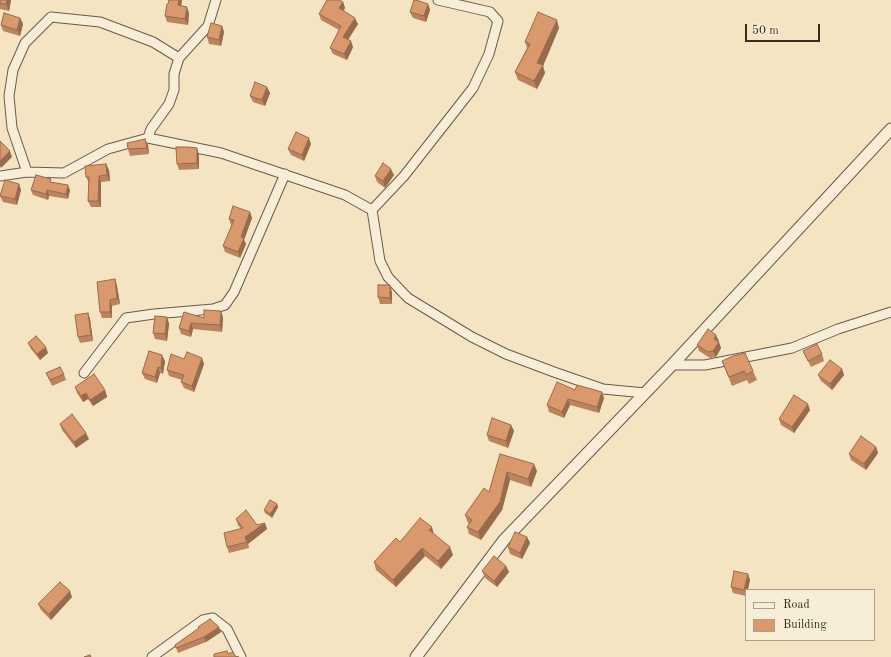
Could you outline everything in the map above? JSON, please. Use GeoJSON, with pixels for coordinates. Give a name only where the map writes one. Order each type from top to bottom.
{"type":"FeatureCollection","features":[{"type":"Feature","properties":{"kind":"street"},"geometry":{"type":"LineString","coordinates":[[148,138],[151,129],[169,104],[174,90],[174,74],[180,58],[208,26],[216,0]]}},
{"type":"Feature","properties":{"kind":"street"},"geometry":{"type":"LineString","coordinates":[[372,210],[404,176],[473,88],[489,54],[498,21],[490,12],[438,0]]}},
{"type":"Feature","properties":{"kind":"street"},"geometry":{"type":"LineString","coordinates":[[27,172],[12,128],[9,96],[13,70],[25,43],[51,17],[100,22],[153,42],[180,58]]}},
{"type":"Feature","properties":{"kind":"street"},"geometry":{"type":"LineString","coordinates":[[416,657],[504,540],[672,365],[891,129]]}},
{"type":"Feature","properties":{"kind":"street"},"geometry":{"type":"LineString","coordinates":[[0,176],[27,172],[64,173],[108,149],[148,138],[221,153],[345,194],[372,210]]}},
{"type":"Feature","properties":{"kind":"street"},"geometry":{"type":"LineString","coordinates":[[84,373],[126,318],[213,309],[225,305],[234,292],[285,174]]}},
{"type":"Feature","properties":{"kind":"street"},"geometry":{"type":"LineString","coordinates":[[372,210],[380,261],[388,277],[408,298],[472,337],[506,354],[603,390],[645,393]]}},
{"type":"Feature","properties":{"kind":"street"},"geometry":{"type":"LineString","coordinates":[[672,365],[705,365],[792,348],[838,329],[891,312]]}},
{"type":"Feature","properties":{"kind":"street"},"geometry":{"type":"LineString","coordinates":[[152,657],[203,620],[213,618],[227,630],[242,657]]}},
{"type":"Feature","properties":{"kind":"building"},"geometry":{"type":"Polygon","coordinates":[[[0,0],[7,0],[6,4],[0,3],[0,0]]]}},
{"type":"Feature","properties":{"kind":"building"},"geometry":{"type":"Polygon","coordinates":[[[169,0],[179,0],[178,5],[187,7],[185,19],[165,16],[169,0]]]}},
{"type":"Feature","properties":{"kind":"building"},"geometry":{"type":"Polygon","coordinates":[[[327,0],[339,0],[343,2],[339,8],[355,18],[343,37],[351,41],[344,54],[330,48],[341,26],[319,14],[327,0]]]}},
{"type":"Feature","properties":{"kind":"building"},"geometry":{"type":"Polygon","coordinates":[[[414,0],[428,4],[424,16],[410,12],[414,0]]]}},
{"type":"Feature","properties":{"kind":"building"},"geometry":{"type":"Polygon","coordinates":[[[538,12],[557,20],[537,63],[543,65],[534,81],[515,72],[530,44],[525,42],[538,12]]]}},
{"type":"Feature","properties":{"kind":"building"},"geometry":{"type":"Polygon","coordinates":[[[4,13],[20,18],[17,30],[1,25],[4,13]]]}},
{"type":"Feature","properties":{"kind":"building"},"geometry":{"type":"Polygon","coordinates":[[[211,23],[222,26],[219,40],[207,37],[211,23]]]}},
{"type":"Feature","properties":{"kind":"building"},"geometry":{"type":"Polygon","coordinates":[[[255,82],[267,87],[262,100],[250,96],[255,82]]]}},
{"type":"Feature","properties":{"kind":"building"},"geometry":{"type":"Polygon","coordinates":[[[296,132],[309,138],[302,155],[288,149],[296,132]]]}},
{"type":"Feature","properties":{"kind":"building"},"geometry":{"type":"Polygon","coordinates":[[[145,139],[147,148],[128,149],[127,143],[145,139]]]}},
{"type":"Feature","properties":{"kind":"building"},"geometry":{"type":"Polygon","coordinates":[[[0,141],[10,151],[0,161],[0,141]]]}},
{"type":"Feature","properties":{"kind":"building"},"geometry":{"type":"Polygon","coordinates":[[[176,147],[197,148],[197,163],[177,164],[176,147]]]}},
{"type":"Feature","properties":{"kind":"building"},"geometry":{"type":"Polygon","coordinates":[[[383,163],[391,169],[383,181],[375,176],[383,163]]]}},
{"type":"Feature","properties":{"kind":"building"},"geometry":{"type":"Polygon","coordinates":[[[106,164],[107,175],[99,176],[98,201],[88,201],[89,177],[86,177],[85,166],[106,164]]]}},
{"type":"Feature","properties":{"kind":"building"},"geometry":{"type":"Polygon","coordinates":[[[36,175],[51,179],[50,182],[68,185],[66,194],[47,190],[46,194],[31,190],[36,175]]]}},
{"type":"Feature","properties":{"kind":"building"},"geometry":{"type":"Polygon","coordinates":[[[5,180],[19,184],[15,199],[0,196],[5,180]]]}},
{"type":"Feature","properties":{"kind":"building"},"geometry":{"type":"Polygon","coordinates":[[[233,206],[250,212],[241,237],[244,238],[238,252],[223,246],[234,220],[229,219],[233,206]]]}},
{"type":"Feature","properties":{"kind":"building"},"geometry":{"type":"Polygon","coordinates":[[[115,279],[117,298],[110,300],[110,312],[100,312],[97,282],[115,279]]]}},
{"type":"Feature","properties":{"kind":"building"},"geometry":{"type":"Polygon","coordinates":[[[378,285],[390,285],[390,298],[378,297],[378,285]]]}},
{"type":"Feature","properties":{"kind":"building"},"geometry":{"type":"Polygon","coordinates":[[[204,310],[221,311],[220,325],[191,323],[189,331],[179,328],[184,312],[204,318],[204,310]]]}},
{"type":"Feature","properties":{"kind":"building"},"geometry":{"type":"Polygon","coordinates":[[[88,313],[91,335],[78,337],[75,315],[88,313]]]}},
{"type":"Feature","properties":{"kind":"building"},"geometry":{"type":"Polygon","coordinates":[[[155,316],[167,317],[165,334],[153,333],[155,316]]]}},
{"type":"Feature","properties":{"kind":"building"},"geometry":{"type":"Polygon","coordinates":[[[708,329],[716,335],[714,339],[719,342],[713,351],[708,352],[697,345],[708,329]]]}},
{"type":"Feature","properties":{"kind":"building"},"geometry":{"type":"Polygon","coordinates":[[[36,336],[46,347],[37,354],[28,343],[36,336]]]}},
{"type":"Feature","properties":{"kind":"building"},"geometry":{"type":"Polygon","coordinates":[[[817,344],[822,354],[808,361],[803,351],[817,344]]]}},
{"type":"Feature","properties":{"kind":"building"},"geometry":{"type":"Polygon","coordinates":[[[149,351],[162,355],[161,368],[158,367],[155,377],[142,373],[149,351]]]}},
{"type":"Feature","properties":{"kind":"building"},"geometry":{"type":"Polygon","coordinates":[[[187,352],[202,358],[192,386],[181,382],[184,375],[167,370],[171,354],[184,359],[187,352]]]}},
{"type":"Feature","properties":{"kind":"building"},"geometry":{"type":"Polygon","coordinates":[[[745,353],[753,371],[746,375],[744,371],[729,377],[722,361],[745,353]]]}},
{"type":"Feature","properties":{"kind":"building"},"geometry":{"type":"Polygon","coordinates":[[[830,360],[842,369],[830,384],[818,375],[830,360]]]}},
{"type":"Feature","properties":{"kind":"building"},"geometry":{"type":"Polygon","coordinates":[[[60,367],[64,374],[50,380],[46,373],[60,367]]]}},
{"type":"Feature","properties":{"kind":"building"},"geometry":{"type":"Polygon","coordinates":[[[94,374],[105,390],[90,400],[86,393],[81,396],[75,387],[94,374]]]}},
{"type":"Feature","properties":{"kind":"building"},"geometry":{"type":"Polygon","coordinates":[[[557,382],[575,390],[577,385],[602,392],[597,407],[568,399],[562,412],[547,405],[557,382]]]}},
{"type":"Feature","properties":{"kind":"building"},"geometry":{"type":"Polygon","coordinates":[[[794,395],[808,404],[792,427],[779,419],[794,395]]]}},
{"type":"Feature","properties":{"kind":"building"},"geometry":{"type":"Polygon","coordinates":[[[72,414],[86,433],[74,442],[60,424],[72,414]]]}},
{"type":"Feature","properties":{"kind":"building"},"geometry":{"type":"Polygon","coordinates":[[[492,418],[511,425],[506,441],[487,435],[492,418]]]}},
{"type":"Feature","properties":{"kind":"building"},"geometry":{"type":"Polygon","coordinates":[[[861,436],[876,447],[864,464],[849,454],[861,436]]]}},
{"type":"Feature","properties":{"kind":"building"},"geometry":{"type":"Polygon","coordinates":[[[500,454],[534,464],[528,479],[507,472],[500,502],[478,532],[467,527],[472,520],[465,515],[484,488],[489,492],[500,454]]]}},
{"type":"Feature","properties":{"kind":"building"},"geometry":{"type":"Polygon","coordinates":[[[270,500],[277,504],[270,514],[264,510],[270,500]]]}},
{"type":"Feature","properties":{"kind":"building"},"geometry":{"type":"Polygon","coordinates":[[[246,510],[257,525],[265,523],[245,537],[247,542],[227,547],[224,533],[243,528],[236,519],[246,510]]]}},
{"type":"Feature","properties":{"kind":"building"},"geometry":{"type":"Polygon","coordinates":[[[420,518],[432,527],[429,530],[450,547],[438,561],[422,548],[393,580],[374,562],[396,538],[400,542],[420,518]]]}},
{"type":"Feature","properties":{"kind":"building"},"geometry":{"type":"Polygon","coordinates":[[[515,532],[527,537],[520,553],[508,547],[515,532]]]}},
{"type":"Feature","properties":{"kind":"building"},"geometry":{"type":"Polygon","coordinates":[[[494,556],[506,566],[494,581],[482,571],[494,556]]]}},
{"type":"Feature","properties":{"kind":"building"},"geometry":{"type":"Polygon","coordinates":[[[734,571],[748,574],[744,590],[731,587],[734,571]]]}},
{"type":"Feature","properties":{"kind":"building"},"geometry":{"type":"Polygon","coordinates":[[[60,582],[70,591],[49,614],[38,604],[60,582]]]}},
{"type":"Feature","properties":{"kind":"building"},"geometry":{"type":"Polygon","coordinates":[[[210,619],[219,627],[204,637],[176,648],[175,645],[210,619]]]}},
{"type":"Feature","properties":{"kind":"building"},"geometry":{"type":"Polygon","coordinates":[[[227,651],[228,654],[233,652],[235,656],[239,657],[214,657],[214,654],[227,651]]]}}]}
